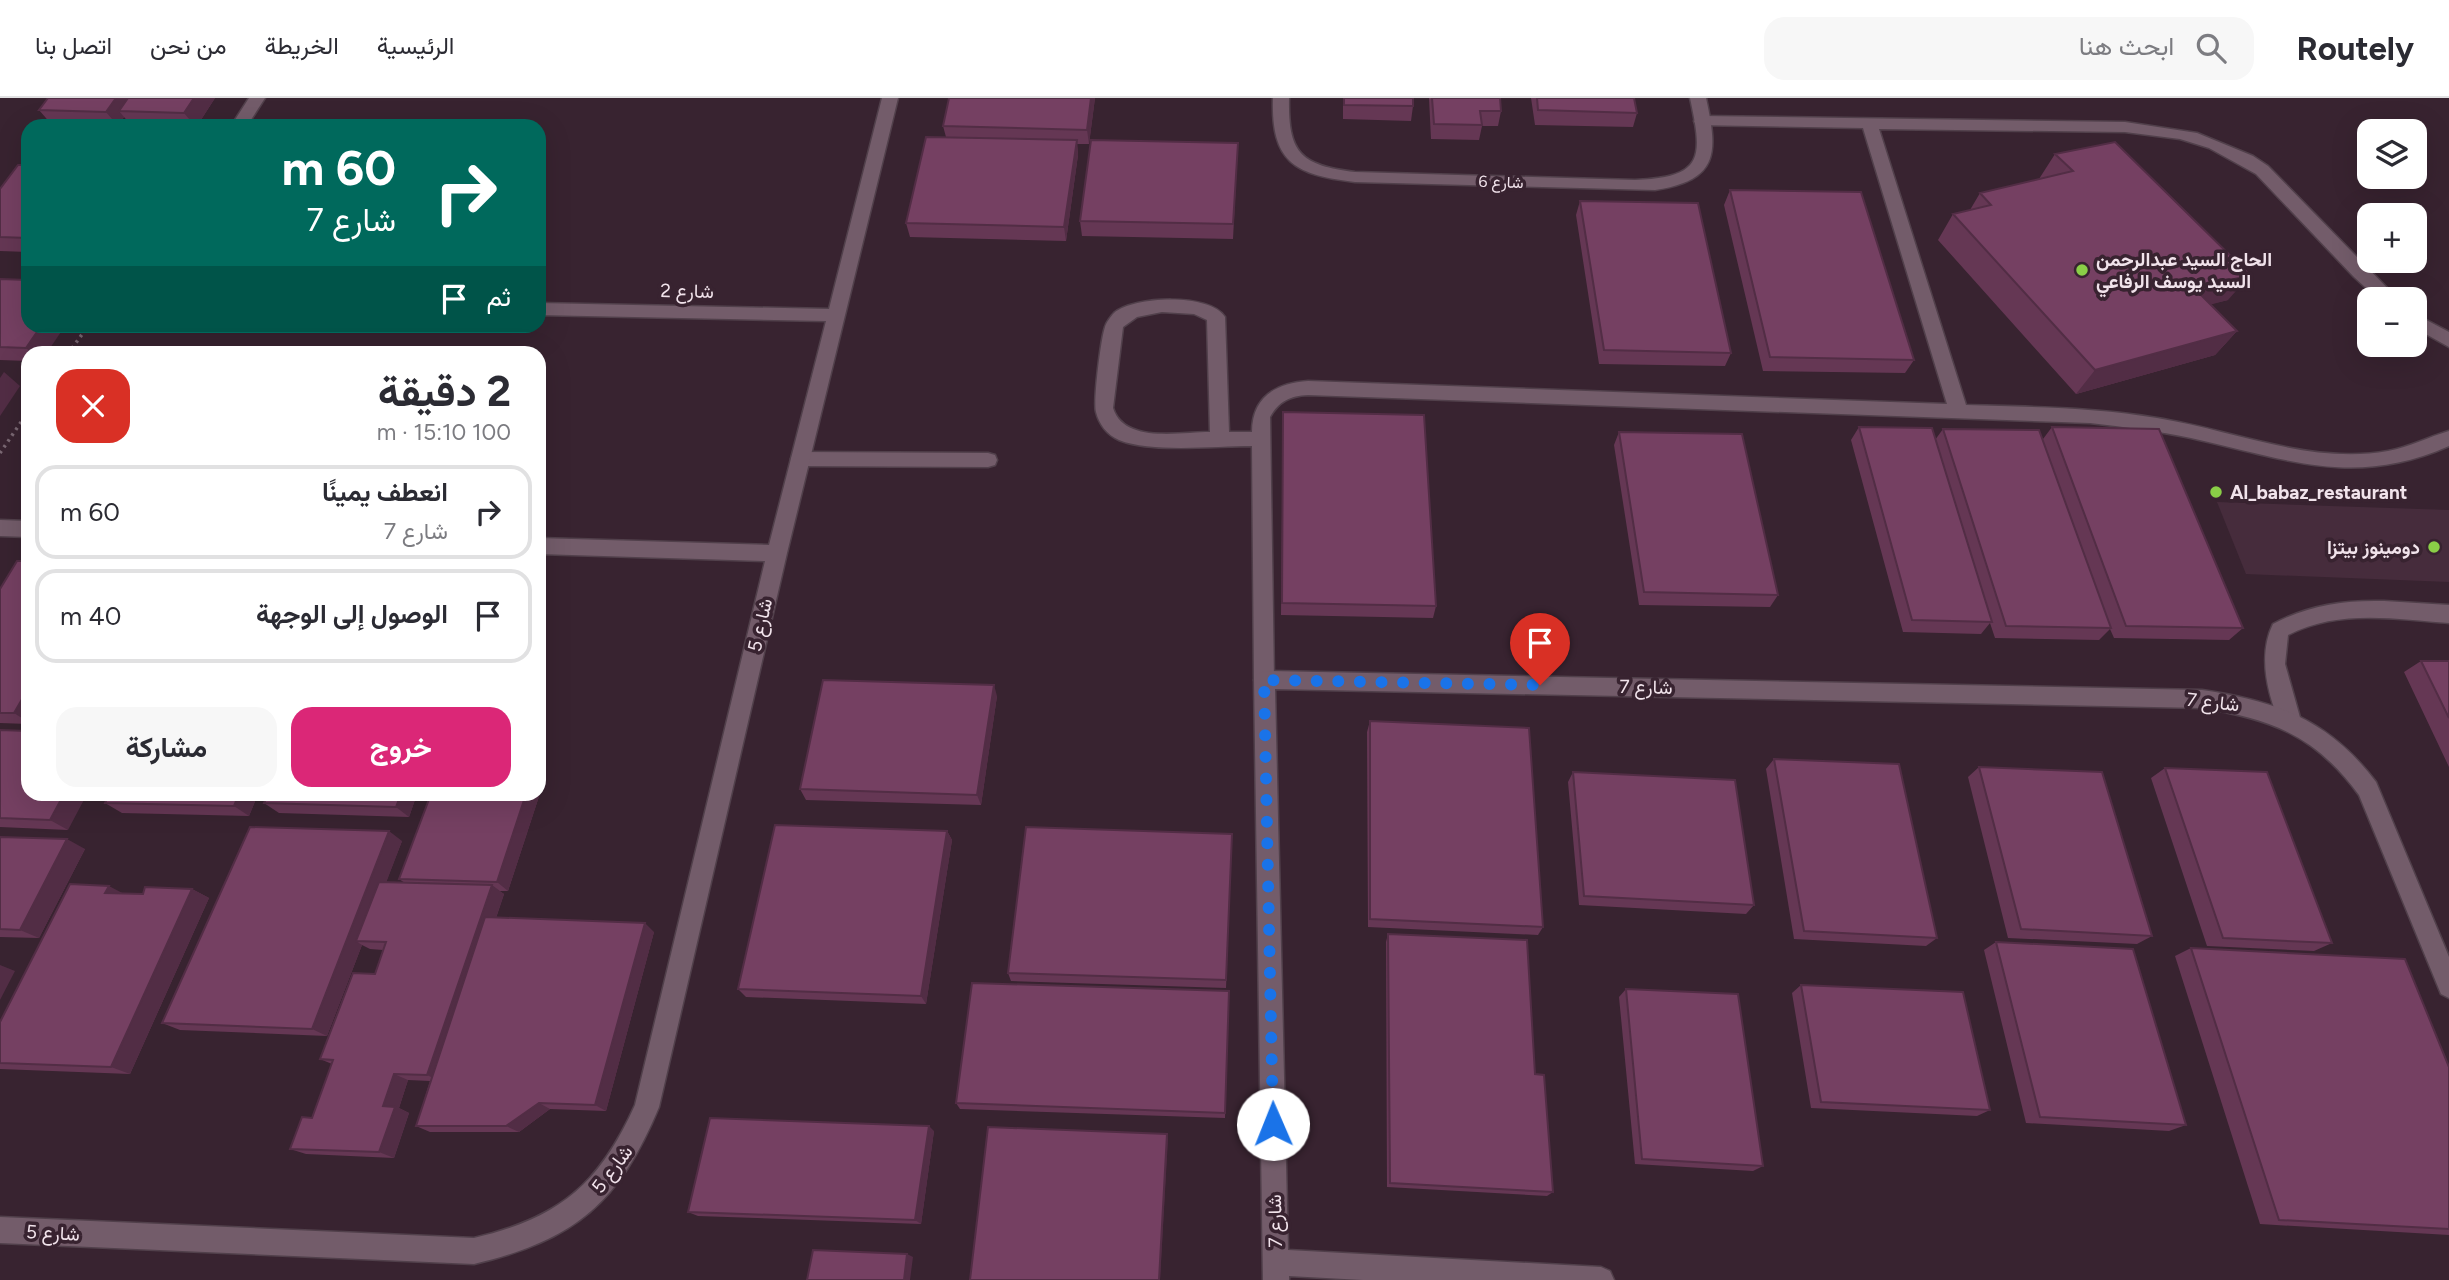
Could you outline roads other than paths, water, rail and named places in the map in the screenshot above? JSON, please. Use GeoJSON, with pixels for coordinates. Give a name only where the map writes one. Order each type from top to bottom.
{"type":"FeatureCollection","features":[{"type":"Feature","properties":{"kind":"street"},"geometry":{"type":"LineString","coordinates":[[244,119],[257,98]]}},
{"type":"Feature","properties":{"kind":"street","name":"شارع 5"},"geometry":{"type":"LineString","coordinates":[[0,1230],[474,1251],[503,1246],[536,1234],[589,1200],[632,1145],[647,1107],[777,553],[890,98]]}},
{"type":"Feature","properties":{"kind":"street","name":"شارع 6"},"geometry":{"type":"LineString","coordinates":[[1281,98],[1281,132],[1289,150],[1306,165],[1347,177],[1654,185],[1682,178],[1700,164],[1705,153],[1698,98]]}},
{"type":"Feature","properties":{"kind":"street"},"geometry":{"type":"LineString","coordinates":[[1702,121],[2125,127],[2181,134],[2244,156],[2262,170],[2375,287]]}},
{"type":"Feature","properties":{"kind":"street"},"geometry":{"type":"LineString","coordinates":[[1870,125],[1958,410]]}},
{"type":"Feature","properties":{"kind":"street"},"geometry":{"type":"LineString","coordinates":[[1220,439],[1216,317],[1204,308],[1195,307],[1142,308],[1123,313],[1114,326],[1104,408],[1107,421],[1115,431],[1130,438],[1220,439],[1261,439]]}},
{"type":"Feature","properties":{"kind":"street","name":"شارع 2"},"geometry":{"type":"LineString","coordinates":[[546,309],[835,314]]}},
{"type":"Feature","properties":{"kind":"street"},"geometry":{"type":"LineString","coordinates":[[2427,327],[2449,340]]}},
{"type":"Feature","properties":{"kind":"street"},"geometry":{"type":"LineString","coordinates":[[1264,680],[1261,417],[1272,398],[1286,391],[1308,388],[2090,416],[2139,421],[2278,454],[2335,462],[2360,462],[2404,456],[2430,448],[2449,438]]}},
{"type":"Feature","properties":{"kind":"street"},"geometry":{"type":"LineString","coordinates":[[800,458],[988,460]]}},
{"type":"Feature","properties":{"kind":"street"},"geometry":{"type":"LineString","coordinates":[[2,532],[21,530]]}},
{"type":"Feature","properties":{"kind":"street"},"geometry":{"type":"LineString","coordinates":[[546,545],[777,553]]}},
{"type":"Feature","properties":{"kind":"street"},"geometry":{"type":"LineString","coordinates":[[2290,721],[2274,661],[2273,649],[2280,629],[2300,618],[2333,612],[2449,614]]}},
{"type":"Feature","properties":{"kind":"street","name":"شارع 7"},"geometry":{"type":"LineString","coordinates":[[1601,1280],[1275,1271],[1264,680],[2202,699],[2270,711],[2337,751],[2354,768],[2368,789],[2449,986]]}},
{"type":"Feature","properties":{"kind":"place","name":"الحاج السيد عبدالرحمن السيد يوسف الرفاعي"},"geometry":{"type":"Point","coordinates":[2082,270]}},
{"type":"Feature","properties":{"kind":"place","name":"Al_babaz_restaurant"},"geometry":{"type":"Point","coordinates":[2216,492]}},
{"type":"Feature","properties":{"kind":"place","name":"دومينوز بيتزا"},"geometry":{"type":"Point","coordinates":[2434,547]}}]}
